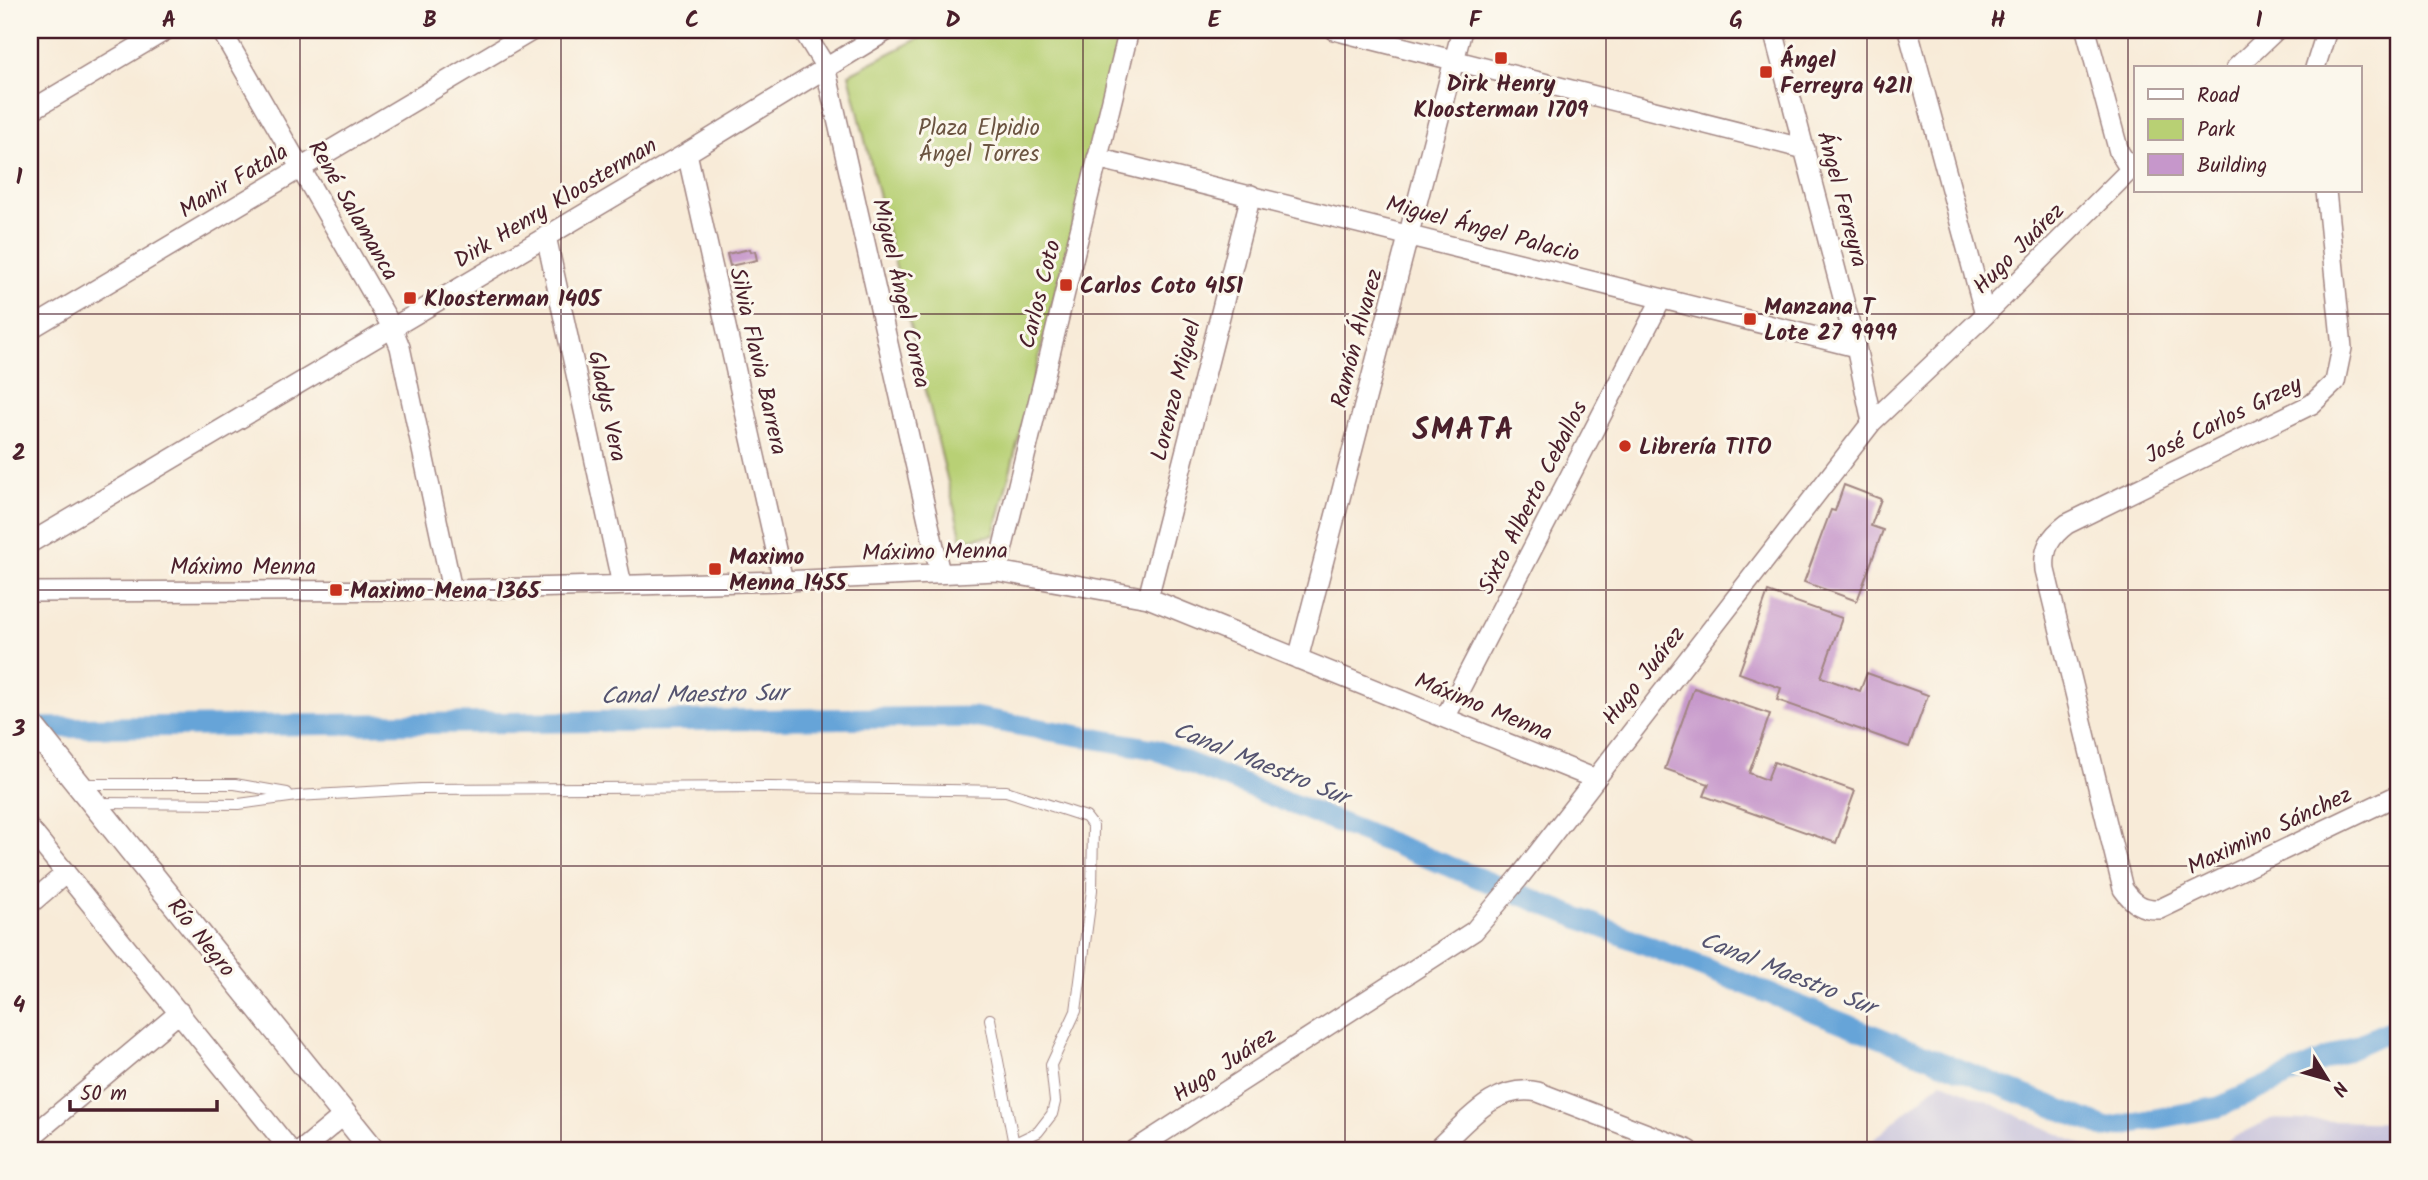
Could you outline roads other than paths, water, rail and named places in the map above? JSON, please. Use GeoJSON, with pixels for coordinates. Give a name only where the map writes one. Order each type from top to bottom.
{"type":"FeatureCollection","features":[{"type":"Feature","properties":{"kind":"street"},"geometry":{"type":"LineString","coordinates":[[30,111],[166,30]]}},
{"type":"Feature","properties":{"kind":"street","name":"René Salamanca"},"geometry":{"type":"LineString","coordinates":[[221,30],[393,327],[400,346],[452,590]]}},
{"type":"Feature","properties":{"kind":"street","name":"Manir Fatala"},"geometry":{"type":"LineString","coordinates":[[30,329],[533,30]]}},
{"type":"Feature","properties":{"kind":"street","name":"Miguel Ángel Correa"},"geometry":{"type":"LineString","coordinates":[[803,30],[825,66],[940,573]]}},
{"type":"Feature","properties":{"kind":"street","name":"Dirk Henry Kloosterman"},"geometry":{"type":"LineString","coordinates":[[30,543],[687,153],[825,66],[888,30]]}},
{"type":"Feature","properties":{"kind":"street","name":"Carlos Coto"},"geometry":{"type":"LineString","coordinates":[[996,571],[1129,30]]}},
{"type":"Feature","properties":{"kind":"street"},"geometry":{"type":"LineString","coordinates":[[1334,30],[1805,149]]}},
{"type":"Feature","properties":{"kind":"street","name":"Ramón Álvarez"},"geometry":{"type":"LineString","coordinates":[[1298,659],[1462,30]]}},
{"type":"Feature","properties":{"kind":"street","name":"Ángel Ferreyra"},"geometry":{"type":"LineString","coordinates":[[1773,30],[1856,347],[1872,422]]}},
{"type":"Feature","properties":{"kind":"street"},"geometry":{"type":"LineString","coordinates":[[1908,30],[1985,315]]}},
{"type":"Feature","properties":{"kind":"street"},"geometry":{"type":"LineString","coordinates":[[2086,30],[2119,152],[2133,167]]}},
{"type":"Feature","properties":{"kind":"street"},"geometry":{"type":"LineString","coordinates":[[2316,66],[2327,30]]}},
{"type":"Feature","properties":{"kind":"street"},"geometry":{"type":"LineString","coordinates":[[2238,66],[2273,31]]}},
{"type":"Feature","properties":{"kind":"street","name":"Silvia Flavia Barrera"},"geometry":{"type":"LineString","coordinates":[[687,153],[783,581]]}},
{"type":"Feature","properties":{"kind":"street","name":"Miguel Ángel Palacio"},"geometry":{"type":"LineString","coordinates":[[1097,158],[1409,234],[1661,300],[1750,318],[1856,347]]}},
{"type":"Feature","properties":{"kind":"street","name":"Hugo Juárez"},"geometry":{"type":"LineString","coordinates":[[1135,1150],[1474,931],[1518,879],[1872,422],[1985,315],[2133,167]]}},
{"type":"Feature","properties":{"kind":"street","name":"José Carlos Grzey"},"geometry":{"type":"LineString","coordinates":[[2160,909],[2147,910],[2138,905],[2123,889],[2045,570],[2047,545],[2052,535],[2067,524],[2312,404],[2335,382],[2342,348],[2326,192]]}},
{"type":"Feature","properties":{"kind":"street","name":"Lorenzo Miguel"},"geometry":{"type":"LineString","coordinates":[[1147,598],[1251,195]]}},
{"type":"Feature","properties":{"kind":"street","name":"Gladys Vera"},"geometry":{"type":"LineString","coordinates":[[546,236],[622,585]]}},
{"type":"Feature","properties":{"kind":"street","name":"Sixto Alberto Ceballos"},"geometry":{"type":"LineString","coordinates":[[1446,716],[1661,300]]}},
{"type":"Feature","properties":{"kind":"street","name":"Máximo Menna"},"geometry":{"type":"LineString","coordinates":[[30,592],[452,590],[783,581],[996,571],[1147,598],[1446,716],[1594,778]]}},
{"type":"Feature","properties":{"kind":"street","name":"Río Negro"},"geometry":{"type":"LineString","coordinates":[[30,724],[373,1150]]}},
{"type":"Feature","properties":{"kind":"street","name":"Maximino Sánchez"},"geometry":{"type":"LineString","coordinates":[[2160,909],[2398,795]]}},
{"type":"Feature","properties":{"kind":"street"},"geometry":{"type":"LineString","coordinates":[[30,829],[290,1150]]}},
{"type":"Feature","properties":{"kind":"street"},"geometry":{"type":"LineString","coordinates":[[30,904],[66,873]]}},
{"type":"Feature","properties":{"kind":"street"},"geometry":{"type":"LineString","coordinates":[[30,1138],[180,1012]]}},
{"type":"Feature","properties":{"kind":"street"},"geometry":{"type":"LineString","coordinates":[[1436,1150],[1490,1100],[1520,1088],[1538,1092],[1689,1150]]}},
{"type":"Feature","properties":{"kind":"street"},"geometry":{"type":"LineString","coordinates":[[302,1150],[344,1115]]}},
{"type":"Feature","properties":{"kind":"lane"},"geometry":{"type":"LineString","coordinates":[[87,793],[235,783],[298,796]]}},
{"type":"Feature","properties":{"kind":"lane"},"geometry":{"type":"LineString","coordinates":[[87,793],[239,804],[298,796],[420,789],[770,787],[1006,791],[1086,817],[1093,826],[1092,890],[1076,1011],[1051,1065],[1055,1102],[1052,1114],[1038,1132],[1014,1147],[990,1019]]}},
{"type":"Feature","properties":{"kind":"waterway","name":"Canal Maestro Sur"},"geometry":{"type":"LineString","coordinates":[[30,728],[973,717],[1154,749],[2107,1128],[2219,1107],[2398,1027]]}},
{"type":"Feature","properties":{"kind":"place","name":"Dirk Henry Kloosterman 1709"},"geometry":{"type":"Point","coordinates":[1501,58]}},
{"type":"Feature","properties":{"kind":"place","name":"Ángel Ferreyra 4211"},"geometry":{"type":"Point","coordinates":[1766,72]}},
{"type":"Feature","properties":{"kind":"place","name":"Carlos Coto 4151"},"geometry":{"type":"Point","coordinates":[1066,285]}},
{"type":"Feature","properties":{"kind":"place","name":"Kloosterman 1405"},"geometry":{"type":"Point","coordinates":[410,298]}},
{"type":"Feature","properties":{"kind":"place","name":"Manzana T Lote 27 9999"},"geometry":{"type":"Point","coordinates":[1750,319]}},
{"type":"Feature","properties":{"kind":"place","name":"Librería TITO"},"geometry":{"type":"Point","coordinates":[1625,446]}},
{"type":"Feature","properties":{"kind":"place","name":"Maximo Menna 1455"},"geometry":{"type":"Point","coordinates":[715,569]}},
{"type":"Feature","properties":{"kind":"place","name":"Maximo Mena 1365"},"geometry":{"type":"Point","coordinates":[336,590]}},
{"type":"Feature","properties":{"kind":"district","name":"SMATA"},"geometry":{"type":"Point","coordinates":[1464,429]}},
{"type":"Feature","properties":{"kind":"park label","name":"Plaza Elpidio Ángel Torres"},"geometry":{"type":"Point","coordinates":[979,140]}}]}
